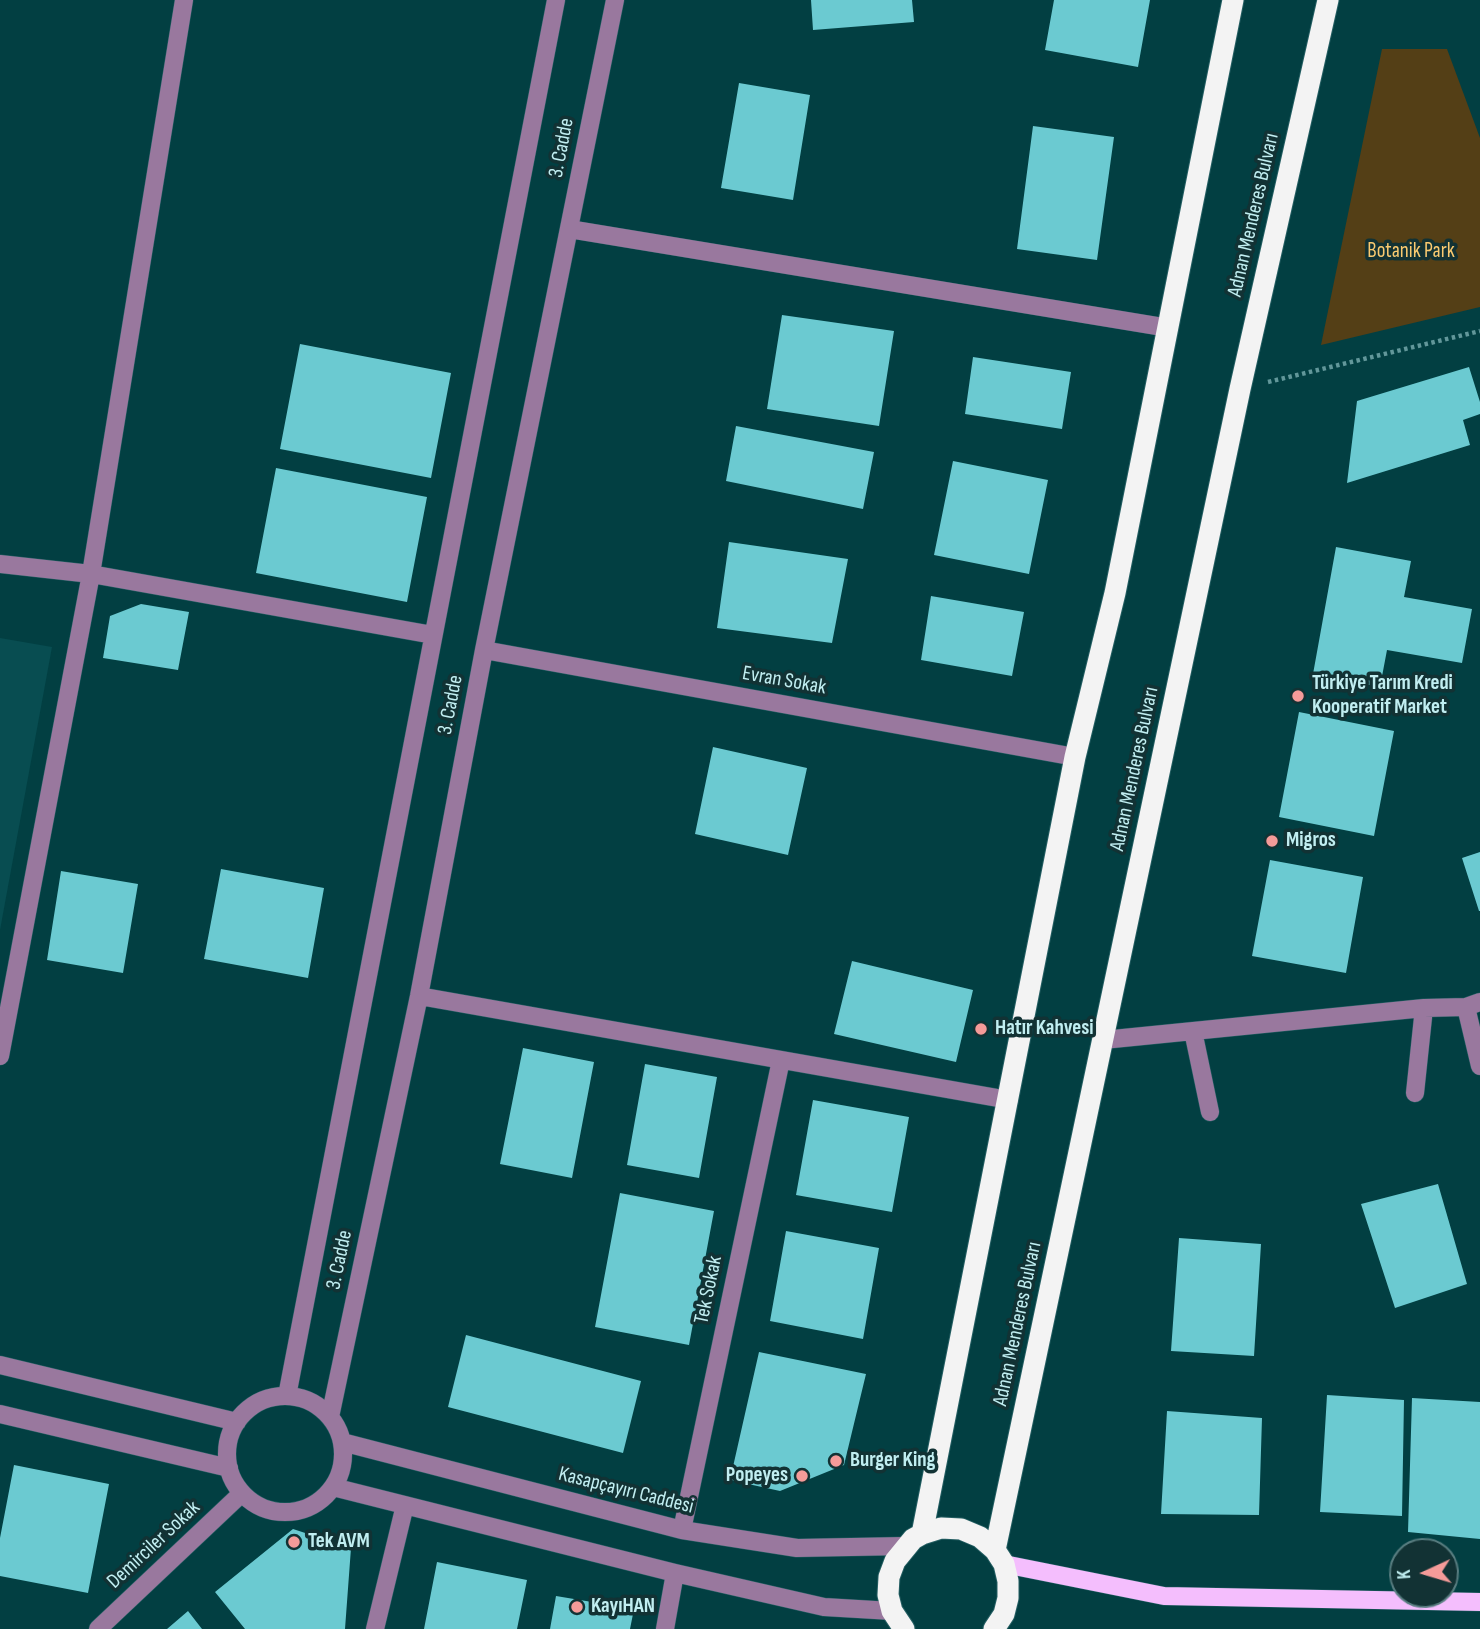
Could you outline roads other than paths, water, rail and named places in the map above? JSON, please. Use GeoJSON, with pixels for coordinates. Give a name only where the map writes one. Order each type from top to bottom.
{"type":"FeatureCollection","features":[{"type":"Feature","properties":{"kind":"highway"},"geometry":{"type":"LineString","coordinates":[[913,1540],[1009,1100],[1075,757],[1115,593],[1233,0]]}},
{"type":"Feature","properties":{"kind":"highway","name":"Adnan Menderes Bulvarı"},"geometry":{"type":"LineString","coordinates":[[994,1629],[1004,1614],[1008,1598],[1008,1581],[1000,1557],[1103,1040],[1240,389],[1328,0]]}},
{"type":"Feature","properties":{"kind":"highway"},"geometry":{"type":"LineString","coordinates":[[897,1623],[888,1595],[889,1577],[895,1560],[913,1540],[942,1528],[961,1529],[980,1536],[1000,1557]]}},
{"type":"Feature","properties":{"kind":"main road"},"geometry":{"type":"LineString","coordinates":[[1000,1557],[1164,1596],[1480,1602]]}},
{"type":"Feature","properties":{"kind":"street"},"geometry":{"type":"LineString","coordinates":[[0,1056],[91,574],[184,0]]}},
{"type":"Feature","properties":{"kind":"street","name":"3. Cadde"},"geometry":{"type":"LineString","coordinates":[[287,1396],[556,0]]}},
{"type":"Feature","properties":{"kind":"street","name":"3. Cadde"},"geometry":{"type":"LineString","coordinates":[[330,1418],[419,996],[484,650],[615,0]]}},
{"type":"Feature","properties":{"kind":"street"},"geometry":{"type":"LineString","coordinates":[[569,229],[1169,328]]}},
{"type":"Feature","properties":{"kind":"street"},"geometry":{"type":"LineString","coordinates":[[0,564],[91,574],[433,635]]}},
{"type":"Feature","properties":{"kind":"street","name":"Evran Sokak"},"geometry":{"type":"LineString","coordinates":[[484,650],[1075,757]]}},
{"type":"Feature","properties":{"kind":"street"},"geometry":{"type":"LineString","coordinates":[[419,996],[1009,1100]]}},
{"type":"Feature","properties":{"kind":"street"},"geometry":{"type":"LineString","coordinates":[[1103,1040],[1424,1007],[1473,1005],[1480,1066]]}},
{"type":"Feature","properties":{"kind":"street"},"geometry":{"type":"LineString","coordinates":[[1415,1093],[1424,1007]]}},
{"type":"Feature","properties":{"kind":"street"},"geometry":{"type":"LineString","coordinates":[[1193,1031],[1210,1112]]}},
{"type":"Feature","properties":{"kind":"street","name":"Tek Sokak"},"geometry":{"type":"LineString","coordinates":[[682,1530],[781,1060]]}},
{"type":"Feature","properties":{"kind":"street"},"geometry":{"type":"LineString","coordinates":[[0,1365],[237,1422]]}},
{"type":"Feature","properties":{"kind":"street"},"geometry":{"type":"LineString","coordinates":[[287,1396],[318,1406],[330,1418],[342,1442],[342,1465],[333,1487],[321,1500],[306,1509],[289,1513],[272,1511],[256,1504],[242,1493],[229,1468],[230,1436],[237,1422],[250,1408],[268,1399],[287,1396]]}},
{"type":"Feature","properties":{"kind":"street"},"geometry":{"type":"LineString","coordinates":[[0,1414],[229,1468]]}},
{"type":"Feature","properties":{"kind":"street","name":"Kasapçayırı Caddesi"},"geometry":{"type":"LineString","coordinates":[[342,1442],[682,1530],[797,1548],[913,1540]]}},
{"type":"Feature","properties":{"kind":"street"},"geometry":{"type":"LineString","coordinates":[[333,1487],[675,1573],[897,1623]]}},
{"type":"Feature","properties":{"kind":"street","name":"Demirciler Sokak"},"geometry":{"type":"LineString","coordinates":[[98,1629],[242,1493]]}},
{"type":"Feature","properties":{"kind":"street"},"geometry":{"type":"LineString","coordinates":[[375,1629],[405,1505]]}},
{"type":"Feature","properties":{"kind":"street"},"geometry":{"type":"LineString","coordinates":[[665,1629],[675,1573]]}},
{"type":"Feature","properties":{"kind":"place","name":"Türkiye Tarım Kredi Kooperatif Market"},"geometry":{"type":"Point","coordinates":[1298,696]}},
{"type":"Feature","properties":{"kind":"place","name":"Migros"},"geometry":{"type":"Point","coordinates":[1272,841]}},
{"type":"Feature","properties":{"kind":"place","name":"Hatır Kahvesi"},"geometry":{"type":"Point","coordinates":[981,1029]}},
{"type":"Feature","properties":{"kind":"place","name":"Burger King"},"geometry":{"type":"Point","coordinates":[836,1461]}},
{"type":"Feature","properties":{"kind":"place","name":"Popeyes"},"geometry":{"type":"Point","coordinates":[802,1476]}},
{"type":"Feature","properties":{"kind":"place","name":"Tek AVM"},"geometry":{"type":"Point","coordinates":[294,1542]}},
{"type":"Feature","properties":{"kind":"place","name":"KayıHAN"},"geometry":{"type":"Point","coordinates":[577,1607]}},
{"type":"Feature","properties":{"kind":"park label","name":"Botanik Park"},"geometry":{"type":"Point","coordinates":[1411,252]}}]}
